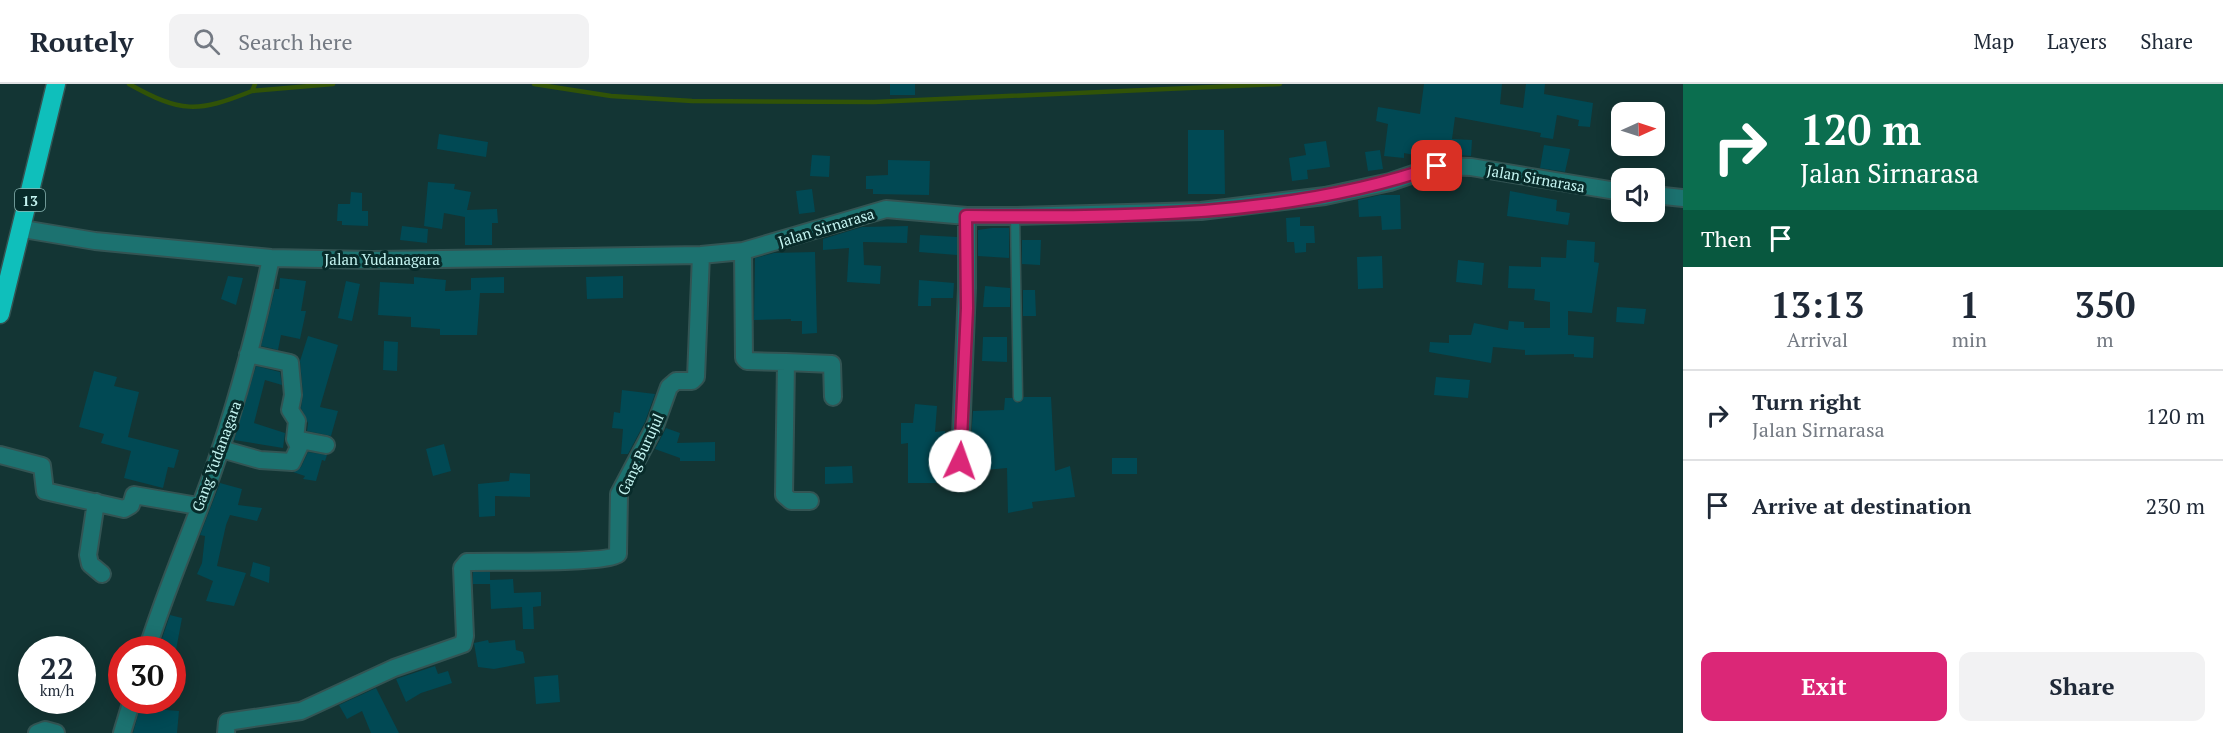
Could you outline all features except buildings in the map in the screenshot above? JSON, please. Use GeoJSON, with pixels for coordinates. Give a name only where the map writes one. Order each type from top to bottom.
{"type":"FeatureCollection","features":[{"type":"Feature","properties":{"kind":"highway","name":"13"},"geometry":{"type":"LineString","coordinates":[[0,314],[23,229],[56,84]]}},
{"type":"Feature","properties":{"kind":"street","name":"Jalan Sirnarasa"},"geometry":{"type":"LineString","coordinates":[[743,251],[886,209],[966,216],[1015,216],[1213,209],[1325,196],[1390,182],[1437,166],[1472,167],[1611,190]]}},
{"type":"Feature","properties":{"kind":"street"},"geometry":{"type":"LineString","coordinates":[[1665,196],[1683,198]]}},
{"type":"Feature","properties":{"kind":"street"},"geometry":{"type":"LineString","coordinates":[[960,461],[964,390],[966,216]]}},
{"type":"Feature","properties":{"kind":"street","name":"Jalan Yudanagara"},"geometry":{"type":"LineString","coordinates":[[23,229],[95,241],[271,258],[372,260],[701,255],[743,251]]}},
{"type":"Feature","properties":{"kind":"street"},"geometry":{"type":"LineString","coordinates":[[743,251],[744,359],[832,364],[833,398]]}},
{"type":"Feature","properties":{"kind":"street","name":"Gang Burujul"},"geometry":{"type":"LineString","coordinates":[[226,733],[227,722],[301,711],[394,668],[463,644],[465,636],[464,564],[467,562],[615,558],[618,554],[619,494],[655,426],[669,387],[676,381],[692,381],[696,377],[701,255]]}},
{"type":"Feature","properties":{"kind":"street","name":"Gang Yudanagara"},"geometry":{"type":"LineString","coordinates":[[151,636],[162,602],[221,449],[238,396],[271,258]]}},
{"type":"Feature","properties":{"kind":"street"},"geometry":{"type":"LineString","coordinates":[[221,449],[260,460],[292,462],[299,447],[295,439],[297,421],[290,410],[293,395],[290,363],[248,354]]}},
{"type":"Feature","properties":{"kind":"street"},"geometry":{"type":"LineString","coordinates":[[786,362],[784,495],[791,501],[810,501]]}},
{"type":"Feature","properties":{"kind":"street"},"geometry":{"type":"LineString","coordinates":[[295,439],[326,445]]}},
{"type":"Feature","properties":{"kind":"street"},"geometry":{"type":"LineString","coordinates":[[0,455],[42,466],[45,491],[124,509],[131,505],[134,495],[198,506]]}},
{"type":"Feature","properties":{"kind":"street"},"geometry":{"type":"LineString","coordinates":[[96,502],[88,555],[90,564],[102,574]]}},
{"type":"Feature","properties":{"kind":"street"},"geometry":{"type":"LineString","coordinates":[[122,733],[128,714]]}},
{"type":"Feature","properties":{"kind":"street"},"geometry":{"type":"LineString","coordinates":[[37,733],[45,730],[56,733]]}},
{"type":"Feature","properties":{"kind":"lane"},"geometry":{"type":"LineString","coordinates":[[1015,216],[1018,397]]}},
{"type":"Feature","properties":{"kind":"waterway"},"geometry":{"type":"LineString","coordinates":[[129,84],[162,100],[189,107],[203,106],[233,98],[252,91],[255,84]]}},
{"type":"Feature","properties":{"kind":"waterway"},"geometry":{"type":"LineString","coordinates":[[252,91],[333,84]]}},
{"type":"Feature","properties":{"kind":"waterway"},"geometry":{"type":"LineString","coordinates":[[534,84],[611,96],[692,101],[874,102],[1280,84]]}},
{"type":"Feature","properties":{"kind":"route"},"geometry":{"type":"LineString","coordinates":[[960,461],[967,308],[966,216],[1201,211],[1325,196],[1390,182],[1437,166]]}}]}
